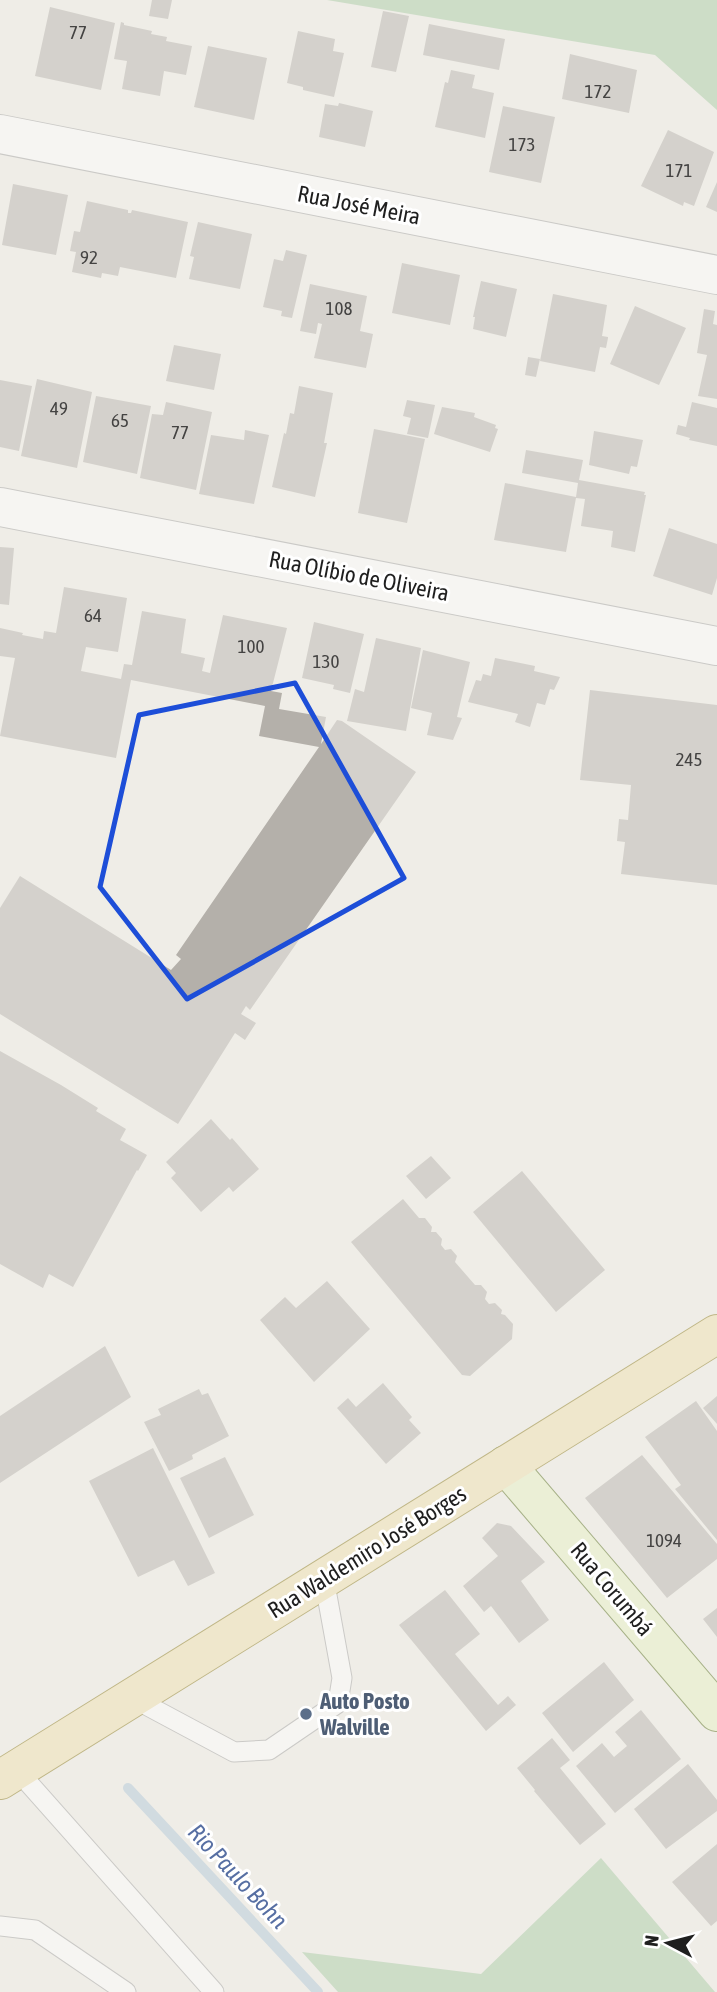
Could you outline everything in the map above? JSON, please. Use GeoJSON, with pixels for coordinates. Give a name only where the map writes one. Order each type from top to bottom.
{"type":"FeatureCollection","features":[{"type":"Feature","properties":{"kind":"main road","name":"Rua Waldemiro José Borges"},"geometry":{"type":"LineString","coordinates":[[6,1773],[132,1698],[717,1334]]}},
{"type":"Feature","properties":{"kind":"street","name":"Rua José Meira"},"geometry":{"type":"LineString","coordinates":[[0,134],[717,275]]}},
{"type":"Feature","properties":{"kind":"street","name":"Rua Olíbio de Oliveira"},"geometry":{"type":"LineString","coordinates":[[0,507],[717,646]]}},
{"type":"Feature","properties":{"kind":"street","name":"Rua Corumbá"},"geometry":{"type":"LineString","coordinates":[[506,1465],[717,1712]]}},
{"type":"Feature","properties":{"kind":"lane"},"geometry":{"type":"LineString","coordinates":[[132,1698],[234,1752],[270,1750],[338,1703],[342,1678],[324,1579]]}},
{"type":"Feature","properties":{"kind":"lane"},"geometry":{"type":"LineString","coordinates":[[6,1773],[215,1992]]}},
{"type":"Feature","properties":{"kind":"lane"},"geometry":{"type":"LineString","coordinates":[[0,1926],[35,1930],[126,1992]]}},
{"type":"Feature","properties":{"kind":"highlighted area"},"geometry":{"type":"Polygon","coordinates":[[[295,683],[404,878],[187,999],[100,887],[139,715],[295,683]]]}},
{"type":"Feature","properties":{"kind":"green space"},"geometry":{"type":"Polygon","coordinates":[[[327,0],[717,0],[717,110],[655,55],[327,0]]]}},
{"type":"Feature","properties":{"kind":"green space"},"geometry":{"type":"Polygon","coordinates":[[[601,1858],[715,1992],[338,1992],[302,1952],[481,1974],[601,1858]]]}},
{"type":"Feature","properties":{"kind":"building"},"geometry":{"type":"Polygon","coordinates":[[[152,0],[172,0],[168,19],[149,16],[152,0]]]}},
{"type":"Feature","properties":{"kind":"building"},"geometry":{"type":"Polygon","coordinates":[[[50,7],[115,23],[101,90],[35,76],[50,7]]]}},
{"type":"Feature","properties":{"kind":"building"},"geometry":{"type":"Polygon","coordinates":[[[383,11],[409,16],[396,72],[371,67],[383,11]]]}},
{"type":"Feature","properties":{"kind":"building"},"geometry":{"type":"Polygon","coordinates":[[[121,22],[152,31],[151,34],[167,37],[166,41],[192,46],[186,75],[164,71],[160,96],[122,89],[127,61],[114,59],[121,22]]]}},
{"type":"Feature","properties":{"kind":"building"},"geometry":{"type":"Polygon","coordinates":[[[429,24],[505,39],[499,70],[423,55],[429,24]]]}},
{"type":"Feature","properties":{"kind":"building"},"geometry":{"type":"Polygon","coordinates":[[[298,31],[335,39],[333,51],[344,53],[334,97],[303,90],[303,87],[287,83],[298,31]]]}},
{"type":"Feature","properties":{"kind":"building"},"geometry":{"type":"Polygon","coordinates":[[[208,46],[267,58],[254,120],[194,107],[208,46]]]}},
{"type":"Feature","properties":{"kind":"building"},"geometry":{"type":"Polygon","coordinates":[[[570,54],[637,70],[629,113],[562,99],[570,54]]]}},
{"type":"Feature","properties":{"kind":"building"},"geometry":{"type":"Polygon","coordinates":[[[451,70],[475,75],[472,88],[494,93],[485,138],[435,127],[445,82],[448,83],[451,70]]]}},
{"type":"Feature","properties":{"kind":"building"},"geometry":{"type":"Polygon","coordinates":[[[339,103],[373,111],[365,147],[319,137],[325,104],[338,106],[339,103]]]}},
{"type":"Feature","properties":{"kind":"building"},"geometry":{"type":"Polygon","coordinates":[[[503,106],[555,117],[541,183],[489,172],[503,106]]]}},
{"type":"Feature","properties":{"kind":"building"},"geometry":{"type":"Polygon","coordinates":[[[668,130],[714,152],[694,206],[684,202],[683,206],[641,186],[668,130]]]}},
{"type":"Feature","properties":{"kind":"building"},"geometry":{"type":"Polygon","coordinates":[[[717,182],[717,212],[706,207],[717,182]]]}},
{"type":"Feature","properties":{"kind":"building"},"geometry":{"type":"Polygon","coordinates":[[[13,184],[68,195],[56,255],[2,245],[13,184]]]}},
{"type":"Feature","properties":{"kind":"building"},"geometry":{"type":"Polygon","coordinates":[[[87,201],[128,210],[128,213],[132,210],[188,222],[176,278],[120,267],[118,276],[102,273],[101,278],[72,272],[76,252],[70,251],[74,231],[80,232],[87,201]]]}},
{"type":"Feature","properties":{"kind":"building"},"geometry":{"type":"Polygon","coordinates":[[[198,222],[252,234],[240,289],[189,279],[194,257],[190,256],[198,222]]]}},
{"type":"Feature","properties":{"kind":"building"},"geometry":{"type":"Polygon","coordinates":[[[286,250],[307,255],[292,318],[281,316],[282,311],[263,307],[274,259],[283,261],[286,250]]]}},
{"type":"Feature","properties":{"kind":"building"},"geometry":{"type":"Polygon","coordinates":[[[402,263],[460,275],[450,325],[392,313],[402,263]]]}},
{"type":"Feature","properties":{"kind":"building"},"geometry":{"type":"Polygon","coordinates":[[[481,281],[517,289],[506,337],[473,329],[481,281]]]}},
{"type":"Feature","properties":{"kind":"building"},"geometry":{"type":"Polygon","coordinates":[[[310,284],[367,296],[360,331],[373,334],[366,368],[314,358],[322,324],[318,323],[316,334],[300,331],[310,284]]]}},
{"type":"Feature","properties":{"kind":"building"},"geometry":{"type":"Polygon","coordinates":[[[553,294],[607,305],[602,336],[608,338],[606,348],[600,347],[595,372],[540,361],[553,294]]]}},
{"type":"Feature","properties":{"kind":"building"},"geometry":{"type":"Polygon","coordinates":[[[635,306],[686,328],[659,385],[610,364],[635,306]]]}},
{"type":"Feature","properties":{"kind":"building"},"geometry":{"type":"Polygon","coordinates":[[[704,309],[715,311],[713,324],[717,325],[717,399],[698,396],[707,355],[697,353],[704,309]]]}},
{"type":"Feature","properties":{"kind":"building"},"geometry":{"type":"Polygon","coordinates":[[[174,345],[221,354],[214,390],[166,381],[174,345]]]}},
{"type":"Feature","properties":{"kind":"building"},"geometry":{"type":"Polygon","coordinates":[[[528,357],[540,359],[536,377],[525,375],[528,357]]]}},
{"type":"Feature","properties":{"kind":"building"},"geometry":{"type":"Polygon","coordinates":[[[37,379],[92,392],[77,468],[21,456],[37,379]]]}},
{"type":"Feature","properties":{"kind":"building"},"geometry":{"type":"Polygon","coordinates":[[[0,380],[32,386],[19,451],[0,447],[0,380]]]}},
{"type":"Feature","properties":{"kind":"building"},"geometry":{"type":"Polygon","coordinates":[[[299,386],[333,393],[324,443],[327,443],[315,497],[272,487],[290,413],[294,414],[299,386]]]}},
{"type":"Feature","properties":{"kind":"building"},"geometry":{"type":"Polygon","coordinates":[[[96,396],[151,406],[137,474],[83,462],[96,396]]]}},
{"type":"Feature","properties":{"kind":"building"},"geometry":{"type":"Polygon","coordinates":[[[407,400],[435,405],[428,438],[407,434],[411,418],[403,416],[407,400]]]}},
{"type":"Feature","properties":{"kind":"building"},"geometry":{"type":"Polygon","coordinates":[[[166,402],[212,412],[196,490],[140,478],[152,414],[163,415],[166,402]]]}},
{"type":"Feature","properties":{"kind":"building"},"geometry":{"type":"Polygon","coordinates":[[[692,402],[717,408],[717,446],[689,440],[690,438],[676,434],[678,425],[686,427],[692,402]]]}},
{"type":"Feature","properties":{"kind":"building"},"geometry":{"type":"Polygon","coordinates":[[[442,407],[475,413],[474,417],[496,425],[495,428],[498,429],[490,452],[434,434],[442,407]]]}},
{"type":"Feature","properties":{"kind":"building"},"geometry":{"type":"Polygon","coordinates":[[[374,429],[425,439],[407,523],[358,513],[374,429]]]}},
{"type":"Feature","properties":{"kind":"building"},"geometry":{"type":"Polygon","coordinates":[[[245,430],[269,435],[254,504],[199,494],[211,435],[244,440],[245,430]]]}},
{"type":"Feature","properties":{"kind":"building"},"geometry":{"type":"Polygon","coordinates":[[[594,431],[643,440],[637,467],[631,466],[629,474],[589,465],[594,431]]]}},
{"type":"Feature","properties":{"kind":"building"},"geometry":{"type":"Polygon","coordinates":[[[526,450],[583,460],[579,480],[645,492],[635,552],[611,547],[613,531],[581,526],[585,499],[576,498],[566,552],[494,540],[505,483],[576,497],[578,483],[522,473],[526,450]]]}},
{"type":"Feature","properties":{"kind":"building"},"geometry":{"type":"Polygon","coordinates":[[[669,528],[717,544],[717,578],[712,595],[653,576],[669,528]]]}},
{"type":"Feature","properties":{"kind":"building"},"geometry":{"type":"Polygon","coordinates":[[[0,547],[14,548],[9,605],[0,604],[0,547]]]}},
{"type":"Feature","properties":{"kind":"building"},"geometry":{"type":"Polygon","coordinates":[[[64,587],[127,598],[118,652],[86,647],[81,671],[121,679],[124,664],[132,665],[142,611],[186,619],[181,653],[205,658],[202,671],[210,673],[223,615],[287,628],[271,691],[282,693],[279,709],[326,717],[321,744],[337,720],[342,721],[416,772],[250,1010],[246,1006],[241,1014],[256,1023],[245,1040],[235,1033],[178,1124],[0,1014],[0,908],[20,876],[171,970],[181,959],[176,955],[319,747],[259,736],[265,706],[131,680],[116,758],[0,736],[15,658],[0,656],[0,628],[43,639],[44,631],[56,633],[64,587]]]}},
{"type":"Feature","properties":{"kind":"building"},"geometry":{"type":"Polygon","coordinates":[[[314,622],[364,634],[350,693],[333,689],[334,685],[302,678],[314,622]]]}},
{"type":"Feature","properties":{"kind":"building"},"geometry":{"type":"Polygon","coordinates":[[[376,638],[421,648],[406,731],[347,721],[355,689],[364,692],[376,638]]]}},
{"type":"Feature","properties":{"kind":"building"},"geometry":{"type":"Polygon","coordinates":[[[423,650],[470,662],[457,717],[462,718],[453,740],[427,735],[432,713],[411,708],[423,650]]]}},
{"type":"Feature","properties":{"kind":"building"},"geometry":{"type":"Polygon","coordinates":[[[495,658],[535,666],[534,671],[560,677],[554,690],[550,689],[545,705],[537,703],[530,727],[515,722],[518,714],[468,702],[476,680],[481,681],[483,674],[491,676],[495,658]]]}},
{"type":"Feature","properties":{"kind":"building"},"geometry":{"type":"Polygon","coordinates":[[[590,690],[717,705],[717,885],[621,874],[625,842],[617,841],[619,819],[628,820],[631,785],[580,780],[590,690]]]}},
{"type":"Feature","properties":{"kind":"building"},"geometry":{"type":"Polygon","coordinates":[[[0,1051],[98,1108],[96,1111],[126,1129],[120,1140],[147,1155],[73,1287],[49,1274],[43,1288],[0,1264],[0,1051]]]}},
{"type":"Feature","properties":{"kind":"building"},"geometry":{"type":"Polygon","coordinates":[[[211,1119],[259,1169],[233,1192],[229,1187],[201,1212],[171,1178],[176,1173],[166,1162],[211,1119]]]}},
{"type":"Feature","properties":{"kind":"building"},"geometry":{"type":"Polygon","coordinates":[[[431,1156],[451,1178],[426,1199],[406,1176],[431,1156]]]}},
{"type":"Feature","properties":{"kind":"building"},"geometry":{"type":"Polygon","coordinates":[[[522,1171],[605,1270],[556,1312],[473,1212],[522,1171]]]}},
{"type":"Feature","properties":{"kind":"building"},"geometry":{"type":"Polygon","coordinates":[[[403,1199],[419,1218],[425,1218],[432,1227],[431,1232],[436,1232],[442,1239],[441,1245],[445,1250],[451,1249],[457,1256],[455,1262],[475,1285],[481,1285],[487,1292],[485,1299],[489,1304],[495,1303],[502,1310],[501,1314],[513,1324],[512,1339],[470,1376],[462,1375],[351,1242],[403,1199]]]}},
{"type":"Feature","properties":{"kind":"building"},"geometry":{"type":"Polygon","coordinates":[[[327,1281],[370,1329],[314,1382],[260,1320],[285,1297],[296,1308],[327,1281]]]}},
{"type":"Feature","properties":{"kind":"building"},"geometry":{"type":"Polygon","coordinates":[[[105,1346],[131,1397],[0,1483],[0,1416],[105,1346]]]}},
{"type":"Feature","properties":{"kind":"building"},"geometry":{"type":"Polygon","coordinates":[[[383,1383],[412,1417],[409,1420],[421,1433],[386,1464],[337,1408],[348,1398],[356,1407],[383,1383]]]}},
{"type":"Feature","properties":{"kind":"building"},"geometry":{"type":"Polygon","coordinates":[[[199,1389],[202,1395],[208,1393],[229,1436],[192,1455],[193,1459],[169,1471],[144,1422],[161,1415],[158,1409],[199,1389]]]}},
{"type":"Feature","properties":{"kind":"building"},"geometry":{"type":"Polygon","coordinates":[[[717,1396],[717,1424],[703,1408],[717,1396]]]}},
{"type":"Feature","properties":{"kind":"building"},"geometry":{"type":"Polygon","coordinates":[[[696,1401],[717,1431],[717,1540],[675,1489],[681,1485],[645,1437],[696,1401]]]}},
{"type":"Feature","properties":{"kind":"building"},"geometry":{"type":"Polygon","coordinates":[[[153,1448],[215,1573],[188,1586],[174,1560],[138,1577],[89,1481],[153,1448]]]}},
{"type":"Feature","properties":{"kind":"building"},"geometry":{"type":"Polygon","coordinates":[[[642,1455],[717,1544],[717,1559],[667,1598],[585,1498],[642,1455]]]}},
{"type":"Feature","properties":{"kind":"building"},"geometry":{"type":"Polygon","coordinates":[[[225,1457],[254,1515],[209,1538],[180,1478],[225,1457]]]}},
{"type":"Feature","properties":{"kind":"building"},"geometry":{"type":"Polygon","coordinates":[[[497,1523],[511,1526],[545,1562],[521,1581],[549,1620],[519,1643],[491,1606],[484,1612],[463,1586],[498,1556],[482,1538],[497,1523]]]}},
{"type":"Feature","properties":{"kind":"building"},"geometry":{"type":"Polygon","coordinates":[[[445,1590],[480,1634],[455,1654],[498,1705],[508,1696],[516,1705],[486,1731],[399,1625],[445,1590]]]}},
{"type":"Feature","properties":{"kind":"building"},"geometry":{"type":"Polygon","coordinates":[[[717,1608],[717,1637],[703,1619],[717,1608]]]}},
{"type":"Feature","properties":{"kind":"building"},"geometry":{"type":"Polygon","coordinates":[[[604,1662],[634,1700],[573,1752],[542,1713],[604,1662]]]}},
{"type":"Feature","properties":{"kind":"building"},"geometry":{"type":"Polygon","coordinates":[[[641,1710],[681,1759],[615,1813],[576,1766],[602,1743],[614,1757],[627,1746],[615,1732],[641,1710]]]}},
{"type":"Feature","properties":{"kind":"building"},"geometry":{"type":"Polygon","coordinates":[[[552,1738],[570,1760],[560,1768],[606,1824],[580,1845],[517,1768],[552,1738]]]}},
{"type":"Feature","properties":{"kind":"building"},"geometry":{"type":"Polygon","coordinates":[[[688,1764],[717,1800],[717,1811],[666,1849],[634,1809],[688,1764]]]}},
{"type":"Feature","properties":{"kind":"building"},"geometry":{"type":"Polygon","coordinates":[[[717,1844],[717,1921],[711,1926],[672,1882],[717,1844]]]}},
{"type":"Feature","properties":{"kind":"waterway","name":"Rio Paulo Bohn"},"geometry":{"type":"LineString","coordinates":[[128,1788],[318,1992]]}},
{"type":"Feature","properties":{"kind":"place","name":"Auto Posto Walville"},"geometry":{"type":"Point","coordinates":[306,1714]}}]}
